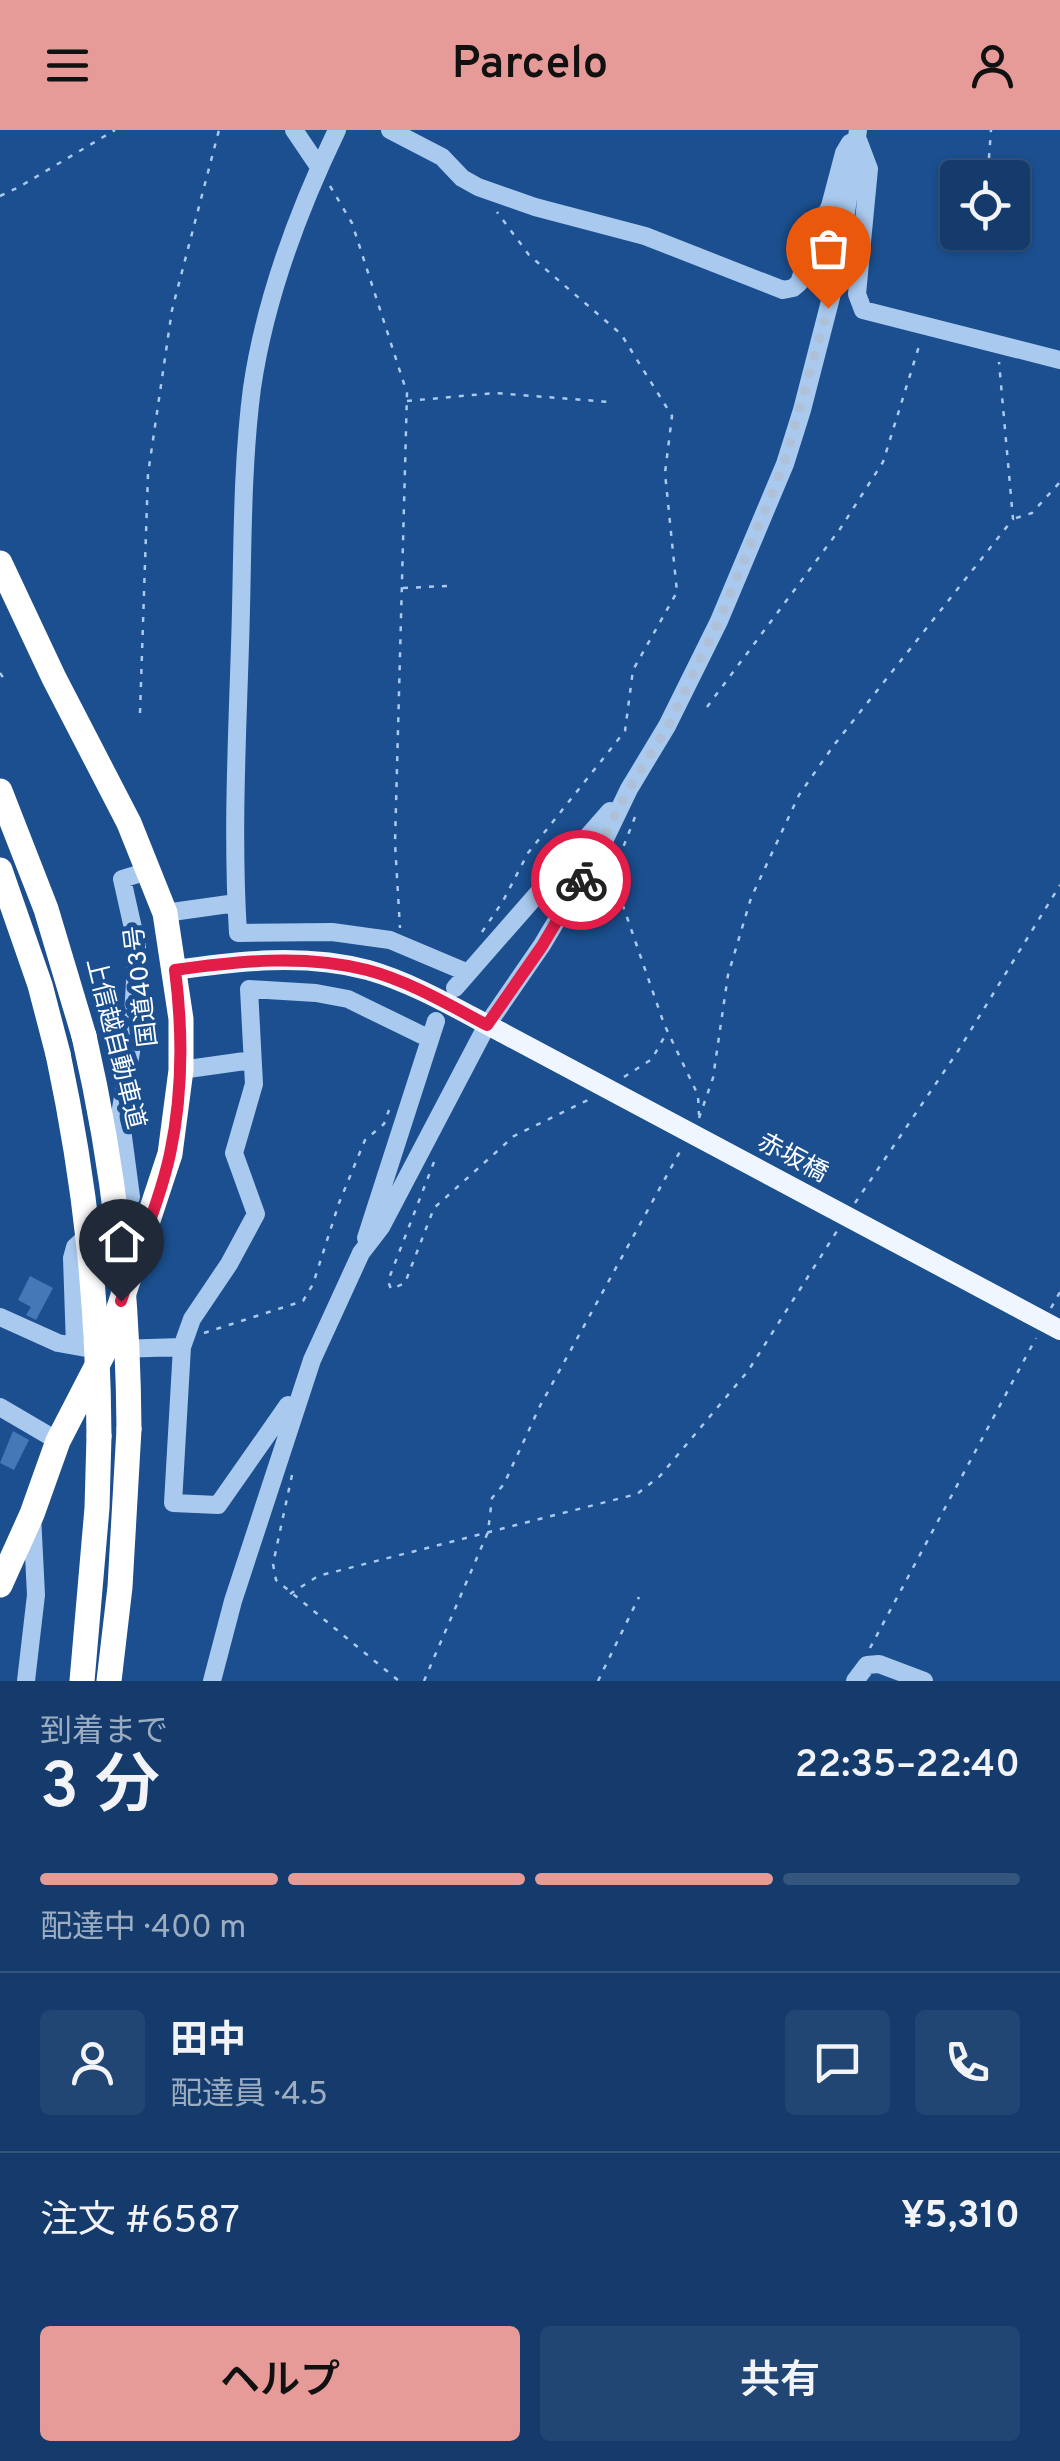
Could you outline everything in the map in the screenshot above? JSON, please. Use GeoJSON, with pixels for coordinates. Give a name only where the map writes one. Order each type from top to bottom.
{"type":"FeatureCollection","features":[{"type":"Feature","properties":{"kind":"highway","name":"国道403号"},"geometry":{"type":"LineString","coordinates":[[0,563],[54,678],[130,823],[165,913],[181,1019],[181,1070],[170,1154],[105,1350],[58,1441],[32,1514],[0,1585]]}},
{"type":"Feature","properties":{"kind":"highway","name":"上信越自動車道"},"geometry":{"type":"LineString","coordinates":[[0,791],[46,908],[84,1036],[120,1228],[127,1302],[129,1429],[120,1587],[109,1681]]}},
{"type":"Feature","properties":{"kind":"highway"},"geometry":{"type":"LineString","coordinates":[[0,870],[40,985],[58,1054],[78,1152],[92,1252],[99,1436],[82,1681]]}},
{"type":"Feature","properties":{"kind":"main road","name":"赤坂橋"},"geometry":{"type":"LineString","coordinates":[[175,970],[242,961],[316,961],[369,970],[437,999],[1050,1324]]}},
{"type":"Feature","properties":{"kind":"street"},"geometry":{"type":"LineString","coordinates":[[294,130],[319,167]]}},
{"type":"Feature","properties":{"kind":"street"},"geometry":{"type":"LineString","coordinates":[[337,130],[319,167],[269,307],[252,388],[234,819],[238,932],[332,932],[402,944],[461,980],[629,789]]}},
{"type":"Feature","properties":{"kind":"street"},"geometry":{"type":"LineString","coordinates":[[390,130],[442,157],[462,178],[478,186],[535,207],[645,236],[784,290],[799,283],[813,240],[830,206],[844,153],[858,135]]}},
{"type":"Feature","properties":{"kind":"street"},"geometry":{"type":"LineString","coordinates":[[858,135],[869,170],[857,300],[868,313],[1060,360]]}},
{"type":"Feature","properties":{"kind":"street"},"geometry":{"type":"LineString","coordinates":[[361,1253],[381,1228],[604,841],[629,789],[668,726],[719,621],[784,464],[802,410],[836,274],[858,135]]}},
{"type":"Feature","properties":{"kind":"street"},"geometry":{"type":"LineString","coordinates":[[75,1346],[75,1246],[131,1196],[120,1114],[132,1052],[136,946],[122,879],[148,871]]}},
{"type":"Feature","properties":{"kind":"street"},"geometry":{"type":"LineString","coordinates":[[165,913],[236,903]]}},
{"type":"Feature","properties":{"kind":"street"},"geometry":{"type":"LineString","coordinates":[[430,1040],[348,1000],[316,993],[249,988],[254,1084],[234,1154],[256,1214],[192,1319],[183,1343],[173,1503],[218,1504],[281,1419],[361,1253],[430,1040],[436,1021]]}},
{"type":"Feature","properties":{"kind":"street"},"geometry":{"type":"LineString","coordinates":[[181,1070],[252,1060]]}},
{"type":"Feature","properties":{"kind":"street"},"geometry":{"type":"LineString","coordinates":[[0,1317],[58,1344],[105,1350],[183,1343]]}},
{"type":"Feature","properties":{"kind":"street"},"geometry":{"type":"LineString","coordinates":[[212,1681],[233,1601],[312,1360]]}},
{"type":"Feature","properties":{"kind":"street"},"geometry":{"type":"LineString","coordinates":[[0,1407],[58,1441]]}},
{"type":"Feature","properties":{"kind":"street"},"geometry":{"type":"LineString","coordinates":[[26,1681],[36,1595],[32,1514]]}},
{"type":"Feature","properties":{"kind":"street"},"geometry":{"type":"LineString","coordinates":[[855,1681],[867,1665],[879,1664],[924,1681]]}},
{"type":"Feature","properties":{"kind":"path"},"geometry":{"type":"LineString","coordinates":[[0,196],[20,188],[115,130]]}},
{"type":"Feature","properties":{"kind":"path"},"geometry":{"type":"LineString","coordinates":[[140,714],[148,474],[172,310],[219,130]]}},
{"type":"Feature","properties":{"kind":"path"},"geometry":{"type":"LineString","coordinates":[[989,160],[991,130]]}},
{"type":"Feature","properties":{"kind":"path"},"geometry":{"type":"LineString","coordinates":[[319,167],[352,224],[407,394],[394,843],[402,944]]}},
{"type":"Feature","properties":{"kind":"path"},"geometry":{"type":"LineString","coordinates":[[475,941],[503,902],[528,853],[626,730],[633,670],[677,592],[666,473],[672,416],[621,334],[529,255],[478,186]]}},
{"type":"Feature","properties":{"kind":"path"},"geometry":{"type":"LineString","coordinates":[[706,707],[840,529],[882,462],[922,338],[922,327]]}},
{"type":"Feature","properties":{"kind":"path"},"geometry":{"type":"LineString","coordinates":[[998,346],[1013,519]]}},
{"type":"Feature","properties":{"kind":"path"},"geometry":{"type":"LineString","coordinates":[[406,401],[495,393],[609,402]]}},
{"type":"Feature","properties":{"kind":"path"},"geometry":{"type":"LineString","coordinates":[[638,807],[619,858],[622,900],[668,1032],[698,1094],[699,1117],[712,1078],[728,975],[751,898],[799,795],[1013,519],[1032,513],[1060,482]]}},
{"type":"Feature","properties":{"kind":"path"},"geometry":{"type":"LineString","coordinates":[[402,588],[446,586]]}},
{"type":"Feature","properties":{"kind":"path"},"geometry":{"type":"LineString","coordinates":[[0,673],[4,679]]}},
{"type":"Feature","properties":{"kind":"path"},"geometry":{"type":"LineString","coordinates":[[849,1212],[958,1051],[1060,886]]}},
{"type":"Feature","properties":{"kind":"path"},"geometry":{"type":"LineString","coordinates":[[621,1079],[652,1059],[668,1032]]}},
{"type":"Feature","properties":{"kind":"path"},"geometry":{"type":"LineString","coordinates":[[435,1160],[388,1281],[391,1289],[405,1282],[434,1208],[514,1136],[590,1099]]}},
{"type":"Feature","properties":{"kind":"path"},"geometry":{"type":"LineString","coordinates":[[183,1343],[302,1302],[313,1284],[339,1203],[365,1140],[384,1124],[391,1106]]}},
{"type":"Feature","properties":{"kind":"path"},"geometry":{"type":"LineString","coordinates":[[424,1681],[488,1532],[492,1498],[504,1484],[540,1406],[690,1134]]}},
{"type":"Feature","properties":{"kind":"path"},"geometry":{"type":"LineString","coordinates":[[290,1594],[318,1576],[638,1494],[660,1476],[748,1372],[839,1227]]}},
{"type":"Feature","properties":{"kind":"path"},"geometry":{"type":"LineString","coordinates":[[867,1665],[870,1649],[1050,1324],[1060,1292]]}},
{"type":"Feature","properties":{"kind":"path"},"geometry":{"type":"LineString","coordinates":[[293,1473],[273,1564],[276,1580],[398,1681]]}},
{"type":"Feature","properties":{"kind":"path"},"geometry":{"type":"LineString","coordinates":[[598,1681],[638,1598]]}},
{"type":"Feature","properties":{"kind":"building"},"geometry":{"type":"Polygon","coordinates":[[[30,1276],[53,1288],[36,1320],[26,1315],[31,1307],[18,1300],[30,1276]]]}},
{"type":"Feature","properties":{"kind":"building"},"geometry":{"type":"Polygon","coordinates":[[[13,1431],[29,1440],[14,1470],[0,1463],[13,1431]]]}},
{"type":"Feature","properties":{"kind":"way so far"},"geometry":{"type":"LineString","coordinates":[[581,880],[668,726],[719,621],[784,464],[828,308]]}},
{"type":"Feature","properties":{"kind":"route"},"geometry":{"type":"LineString","coordinates":[[121,1301],[170,1154],[181,1070],[181,1019],[175,970],[242,961],[316,961],[369,970],[487,1025],[542,946],[581,880]]}}]}
